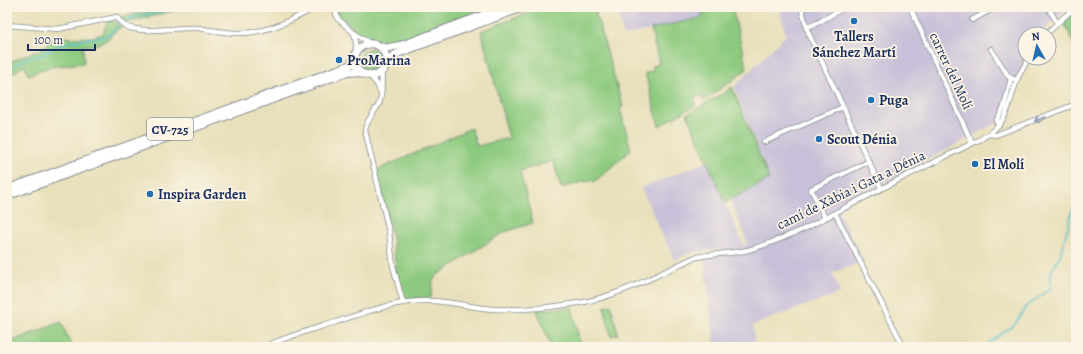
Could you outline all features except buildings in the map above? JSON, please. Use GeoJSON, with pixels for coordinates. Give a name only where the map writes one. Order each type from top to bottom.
{"type":"FeatureCollection","features":[{"type":"Feature","properties":{"kind":"main road"},"geometry":{"type":"LineString","coordinates":[[505,7],[402,45],[386,48],[371,44],[363,46],[356,52],[354,59],[355,64],[364,75],[370,76],[378,74],[395,55],[399,53],[524,7]]}},
{"type":"Feature","properties":{"kind":"main road"},"geometry":{"type":"LineString","coordinates":[[380,46],[387,57],[384,69]]}},
{"type":"Feature","properties":{"kind":"main road","name":"CV-725"},"geometry":{"type":"LineString","coordinates":[[7,189],[340,69],[350,65],[354,59]]}},
{"type":"Feature","properties":{"kind":"main road","name":"CV-725"},"geometry":{"type":"LineString","coordinates":[[7,196],[290,93],[345,74],[360,72]]}},
{"type":"Feature","properties":{"kind":"street"},"geometry":{"type":"LineString","coordinates":[[7,25],[58,29],[117,17],[124,26],[137,29],[151,30],[193,27],[231,33],[255,32],[273,28],[317,7]]}},
{"type":"Feature","properties":{"kind":"street"},"geometry":{"type":"LineString","coordinates":[[334,7],[338,19],[354,33],[371,44]]}},
{"type":"Feature","properties":{"kind":"street"},"geometry":{"type":"LineString","coordinates":[[801,7],[806,28],[881,188]]}},
{"type":"Feature","properties":{"kind":"street"},"geometry":{"type":"LineString","coordinates":[[806,28],[820,22],[845,7]]}},
{"type":"Feature","properties":{"kind":"street","name":"carrer del Molí"},"geometry":{"type":"LineString","coordinates":[[910,7],[972,143]]}},
{"type":"Feature","properties":{"kind":"street"},"geometry":{"type":"LineString","coordinates":[[972,20],[996,7]]}},
{"type":"Feature","properties":{"kind":"street"},"geometry":{"type":"LineString","coordinates":[[1048,7],[1057,24],[1075,7]]}},
{"type":"Feature","properties":{"kind":"street"},"geometry":{"type":"LineString","coordinates":[[354,33],[356,52]]}},
{"type":"Feature","properties":{"kind":"street"},"geometry":{"type":"LineString","coordinates":[[992,49],[1009,77],[1017,80]]}},
{"type":"Feature","properties":{"kind":"street","name":"camí de Xàbia i Gata a Dénia"},"geometry":{"type":"LineString","coordinates":[[264,347],[281,339],[377,309],[403,303],[431,301],[492,309],[543,308],[573,304],[602,298],[667,271],[693,258],[748,250],[806,228],[881,188],[989,134],[1004,118],[1017,80],[1025,66]]}},
{"type":"Feature","properties":{"kind":"street"},"geometry":{"type":"LineString","coordinates":[[384,69],[379,103],[367,121],[365,130],[389,232],[394,266],[403,303]]}},
{"type":"Feature","properties":{"kind":"street"},"geometry":{"type":"LineString","coordinates":[[370,76],[378,84],[381,95]]}},
{"type":"Feature","properties":{"kind":"street"},"geometry":{"type":"LineString","coordinates":[[999,125],[996,121],[1004,107],[1011,78]]}},
{"type":"Feature","properties":{"kind":"street"},"geometry":{"type":"LineString","coordinates":[[989,134],[996,135],[1076,104]]}},
{"type":"Feature","properties":{"kind":"street"},"geometry":{"type":"LineString","coordinates":[[764,142],[843,107]]}},
{"type":"Feature","properties":{"kind":"street"},"geometry":{"type":"LineString","coordinates":[[825,218],[811,189],[868,162]]}},
{"type":"Feature","properties":{"kind":"street"},"geometry":{"type":"LineString","coordinates":[[835,213],[904,347]]}},
{"type":"Feature","properties":{"kind":"shaded area"},"geometry":{"type":"Polygon","coordinates":[[[616,7],[718,7],[702,13],[702,17],[624,36],[616,7]]]}},
{"type":"Feature","properties":{"kind":"shaded area"},"geometry":{"type":"Polygon","coordinates":[[[779,7],[1068,7],[1048,26],[1017,26],[1017,66],[1022,66],[1005,110],[998,122],[837,209],[864,261],[832,273],[840,293],[753,325],[755,347],[715,347],[703,255],[731,248],[697,252],[674,260],[641,188],[708,161],[743,245],[748,244],[730,199],[769,178],[734,87],[786,35],[779,7]]]}},
{"type":"Feature","properties":{"kind":"green space"},"geometry":{"type":"Polygon","coordinates":[[[163,7],[209,7],[177,10],[126,23],[120,18],[163,7]]]}},
{"type":"Feature","properties":{"kind":"green space"},"geometry":{"type":"Polygon","coordinates":[[[336,7],[494,7],[397,43],[386,44],[378,40],[365,38],[338,14],[336,7]]]}},
{"type":"Feature","properties":{"kind":"green space"},"geometry":{"type":"Polygon","coordinates":[[[543,7],[594,7],[623,107],[620,108],[631,150],[594,182],[592,180],[586,181],[561,188],[553,161],[520,171],[533,223],[501,234],[436,276],[433,281],[431,297],[407,300],[400,288],[391,231],[375,171],[471,128],[477,146],[509,138],[481,31],[543,7]]]}},
{"type":"Feature","properties":{"kind":"green space"},"geometry":{"type":"Polygon","coordinates":[[[718,7],[732,7],[747,69],[704,101],[700,95],[694,99],[696,105],[659,126],[645,73],[653,71],[653,66],[659,64],[651,29],[699,18],[702,17],[702,13],[718,7]]]}},
{"type":"Feature","properties":{"kind":"green space"},"geometry":{"type":"Polygon","coordinates":[[[1076,10],[1076,47],[1064,23],[1076,10]]]}},
{"type":"Feature","properties":{"kind":"green space"},"geometry":{"type":"Polygon","coordinates":[[[115,20],[121,27],[107,40],[95,45],[83,46],[84,63],[50,67],[28,75],[25,65],[15,72],[7,75],[7,63],[39,51],[57,38],[92,37],[103,34],[107,22],[115,20]]]}},
{"type":"Feature","properties":{"kind":"green space"},"geometry":{"type":"Polygon","coordinates":[[[371,48],[380,54],[382,61],[378,68],[369,71],[362,66],[360,58],[365,50],[371,48]]]}},
{"type":"Feature","properties":{"kind":"green space"},"geometry":{"type":"Polygon","coordinates":[[[732,87],[769,179],[725,203],[687,114],[732,87]]]}},
{"type":"Feature","properties":{"kind":"green space"},"geometry":{"type":"Polygon","coordinates":[[[611,305],[618,334],[611,336],[604,307],[611,305]]]}},
{"type":"Feature","properties":{"kind":"green space"},"geometry":{"type":"Polygon","coordinates":[[[572,307],[581,347],[551,347],[537,310],[572,307]]]}},
{"type":"Feature","properties":{"kind":"green space"},"geometry":{"type":"Polygon","coordinates":[[[61,322],[72,347],[7,347],[7,343],[61,322]]]}},
{"type":"Feature","properties":{"kind":"water"},"geometry":{"type":"Polygon","coordinates":[[[371,52],[376,54],[378,59],[376,64],[371,66],[366,64],[364,59],[366,54],[371,52]]]}},
{"type":"Feature","properties":{"kind":"waterway"},"geometry":{"type":"LineString","coordinates":[[127,20],[182,7]]}},
{"type":"Feature","properties":{"kind":"waterway"},"geometry":{"type":"LineString","coordinates":[[7,71],[24,59],[37,57],[68,42],[108,35],[119,25]]}},
{"type":"Feature","properties":{"kind":"waterway"},"geometry":{"type":"LineString","coordinates":[[980,347],[989,343],[1015,324],[1027,306],[1051,288],[1051,272],[1060,255],[1076,202]]}},
{"type":"Feature","properties":{"kind":"place","name":"Tallers Sánchez Martí"},"geometry":{"type":"Point","coordinates":[854,21]}},
{"type":"Feature","properties":{"kind":"place","name":"ProMarina"},"geometry":{"type":"Point","coordinates":[339,60]}},
{"type":"Feature","properties":{"kind":"place","name":"Puga"},"geometry":{"type":"Point","coordinates":[871,100]}},
{"type":"Feature","properties":{"kind":"place","name":"Scout Dénia"},"geometry":{"type":"Point","coordinates":[819,139]}},
{"type":"Feature","properties":{"kind":"place","name":"El Molí"},"geometry":{"type":"Point","coordinates":[975,164]}},
{"type":"Feature","properties":{"kind":"place","name":"Inspira Garden"},"geometry":{"type":"Point","coordinates":[150,194]}}]}
